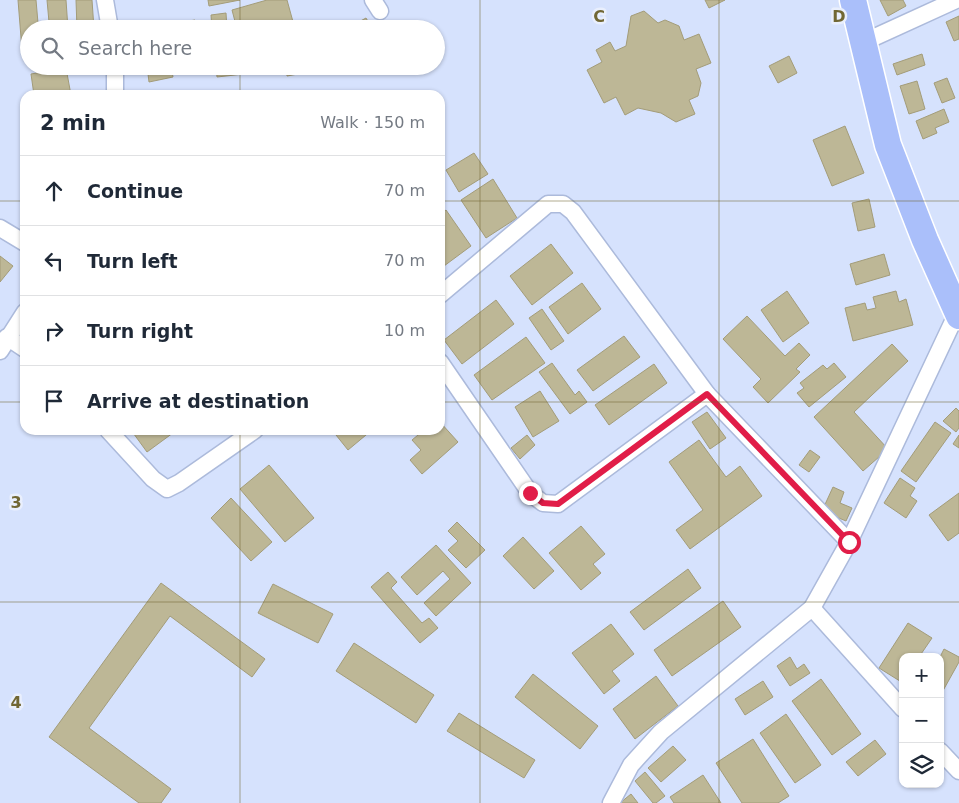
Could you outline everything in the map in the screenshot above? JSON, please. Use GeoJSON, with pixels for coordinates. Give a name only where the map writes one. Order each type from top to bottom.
{"type":"FeatureCollection","features":[{"type":"Feature","properties":{"kind":"main road"},"geometry":{"type":"LineString","coordinates":[[853,0],[888,145],[925,240],[958,315]]}},
{"type":"Feature","properties":{"kind":"street"},"geometry":{"type":"LineString","coordinates":[[105,0],[108,20]]}},
{"type":"Feature","properties":{"kind":"street"},"geometry":{"type":"LineString","coordinates":[[864,42],[956,0]]}},
{"type":"Feature","properties":{"kind":"street"},"geometry":{"type":"LineString","coordinates":[[115,75],[115,90]]}},
{"type":"Feature","properties":{"kind":"street"},"geometry":{"type":"LineString","coordinates":[[445,291],[548,204],[563,204],[573,212],[707,394],[849,542]]}},
{"type":"Feature","properties":{"kind":"street"},"geometry":{"type":"LineString","coordinates":[[0,228],[20,240]]}},
{"type":"Feature","properties":{"kind":"street"},"geometry":{"type":"LineString","coordinates":[[611,803],[630,765],[661,732],[812,608],[849,542],[958,315]]}},
{"type":"Feature","properties":{"kind":"street"},"geometry":{"type":"LineString","coordinates":[[20,320],[4,344],[20,348]]}},
{"type":"Feature","properties":{"kind":"street"},"geometry":{"type":"LineString","coordinates":[[445,369],[530,493],[543,503],[558,504],[707,394]]}},
{"type":"Feature","properties":{"kind":"street"},"geometry":{"type":"LineString","coordinates":[[113,435],[153,479],[167,489],[179,483],[247,435]]}},
{"type":"Feature","properties":{"kind":"street"},"geometry":{"type":"LineString","coordinates":[[812,608],[899,705]]}},
{"type":"Feature","properties":{"kind":"street"},"geometry":{"type":"LineString","coordinates":[[944,755],[959,772]]}},
{"type":"Feature","properties":{"kind":"building"},"geometry":{"type":"Polygon","coordinates":[[[18,0],[36,0],[38,20],[20,20],[20,25],[18,0]]]}},
{"type":"Feature","properties":{"kind":"building"},"geometry":{"type":"Polygon","coordinates":[[[47,0],[66,0],[67,20],[49,20],[47,0]]]}},
{"type":"Feature","properties":{"kind":"building"},"geometry":{"type":"Polygon","coordinates":[[[76,0],[92,0],[93,20],[77,20],[76,0]]]}},
{"type":"Feature","properties":{"kind":"building"},"geometry":{"type":"Polygon","coordinates":[[[208,0],[240,0],[209,6],[208,0]]]}},
{"type":"Feature","properties":{"kind":"building"},"geometry":{"type":"Polygon","coordinates":[[[267,0],[287,0],[293,20],[235,20],[232,10],[267,0]]]}},
{"type":"Feature","properties":{"kind":"building"},"geometry":{"type":"Polygon","coordinates":[[[705,0],[725,0],[709,8],[705,0]]]}},
{"type":"Feature","properties":{"kind":"building"},"geometry":{"type":"Polygon","coordinates":[[[880,0],[903,0],[906,6],[888,16],[880,0]]]}},
{"type":"Feature","properties":{"kind":"building"},"geometry":{"type":"Polygon","coordinates":[[[644,11],[658,23],[665,20],[679,26],[684,40],[699,34],[711,63],[696,69],[701,83],[698,96],[689,100],[695,114],[676,122],[661,113],[638,108],[625,115],[616,97],[604,103],[587,70],[602,62],[596,50],[610,42],[615,51],[626,46],[631,16],[644,11]]]}},
{"type":"Feature","properties":{"kind":"building"},"geometry":{"type":"Polygon","coordinates":[[[226,13],[226,20],[211,20],[211,15],[226,13]]]}},
{"type":"Feature","properties":{"kind":"building"},"geometry":{"type":"Polygon","coordinates":[[[959,16],[959,39],[954,41],[946,22],[959,16]]]}},
{"type":"Feature","properties":{"kind":"building"},"geometry":{"type":"Polygon","coordinates":[[[922,54],[925,65],[897,75],[893,64],[922,54]]]}},
{"type":"Feature","properties":{"kind":"building"},"geometry":{"type":"Polygon","coordinates":[[[789,56],[797,73],[778,83],[769,66],[789,56]]]}},
{"type":"Feature","properties":{"kind":"building"},"geometry":{"type":"Polygon","coordinates":[[[31,75],[67,75],[70,90],[33,90],[31,75]]]}},
{"type":"Feature","properties":{"kind":"building"},"geometry":{"type":"Polygon","coordinates":[[[148,75],[173,75],[173,77],[149,82],[148,75]]]}},
{"type":"Feature","properties":{"kind":"building"},"geometry":{"type":"Polygon","coordinates":[[[217,75],[235,75],[217,77],[217,75]]]}},
{"type":"Feature","properties":{"kind":"building"},"geometry":{"type":"Polygon","coordinates":[[[947,78],[955,98],[942,103],[934,83],[947,78]]]}},
{"type":"Feature","properties":{"kind":"building"},"geometry":{"type":"Polygon","coordinates":[[[917,81],[925,109],[909,114],[900,86],[917,81]]]}},
{"type":"Feature","properties":{"kind":"building"},"geometry":{"type":"Polygon","coordinates":[[[944,109],[949,122],[935,128],[937,133],[923,139],[916,121],[944,109]]]}},
{"type":"Feature","properties":{"kind":"building"},"geometry":{"type":"Polygon","coordinates":[[[845,126],[864,173],[832,186],[813,140],[845,126]]]}},
{"type":"Feature","properties":{"kind":"building"},"geometry":{"type":"Polygon","coordinates":[[[474,153],[488,174],[459,192],[446,170],[474,153]]]}},
{"type":"Feature","properties":{"kind":"building"},"geometry":{"type":"Polygon","coordinates":[[[493,179],[517,218],[486,238],[461,200],[493,179]]]}},
{"type":"Feature","properties":{"kind":"building"},"geometry":{"type":"Polygon","coordinates":[[[869,199],[875,227],[858,231],[852,203],[869,199]]]}},
{"type":"Feature","properties":{"kind":"building"},"geometry":{"type":"Polygon","coordinates":[[[445,211],[471,246],[445,265],[445,211]]]}},
{"type":"Feature","properties":{"kind":"building"},"geometry":{"type":"Polygon","coordinates":[[[551,244],[573,273],[532,305],[510,276],[551,244]]]}},
{"type":"Feature","properties":{"kind":"building"},"geometry":{"type":"Polygon","coordinates":[[[884,254],[890,275],[856,285],[850,264],[884,254]]]}},
{"type":"Feature","properties":{"kind":"building"},"geometry":{"type":"Polygon","coordinates":[[[0,256],[13,266],[0,282],[0,256]]]}},
{"type":"Feature","properties":{"kind":"building"},"geometry":{"type":"Polygon","coordinates":[[[582,283],[601,309],[568,334],[549,307],[582,283]]]}},
{"type":"Feature","properties":{"kind":"building"},"geometry":{"type":"Polygon","coordinates":[[[787,291],[809,323],[783,342],[761,310],[787,291]]]}},
{"type":"Feature","properties":{"kind":"building"},"geometry":{"type":"Polygon","coordinates":[[[896,291],[899,302],[906,299],[913,325],[853,341],[845,308],[865,303],[867,310],[876,308],[873,297],[896,291]]]}},
{"type":"Feature","properties":{"kind":"building"},"geometry":{"type":"Polygon","coordinates":[[[496,300],[514,324],[462,364],[445,339],[496,300]]]}},
{"type":"Feature","properties":{"kind":"building"},"geometry":{"type":"Polygon","coordinates":[[[542,309],[564,341],[551,350],[529,318],[542,309]]]}},
{"type":"Feature","properties":{"kind":"building"},"geometry":{"type":"Polygon","coordinates":[[[747,316],[785,356],[799,343],[810,355],[796,369],[800,372],[768,403],[753,387],[761,379],[723,339],[747,316]]]}},
{"type":"Feature","properties":{"kind":"building"},"geometry":{"type":"Polygon","coordinates":[[[624,336],[640,357],[593,391],[577,370],[624,336]]]}},
{"type":"Feature","properties":{"kind":"building"},"geometry":{"type":"Polygon","coordinates":[[[526,337],[545,363],[492,400],[474,375],[526,337]]]}},
{"type":"Feature","properties":{"kind":"building"},"geometry":{"type":"Polygon","coordinates":[[[892,344],[908,361],[854,412],[888,449],[863,471],[814,417],[892,344]]]}},
{"type":"Feature","properties":{"kind":"building"},"geometry":{"type":"Polygon","coordinates":[[[552,363],[575,395],[579,391],[587,402],[570,414],[539,372],[552,363]]]}},
{"type":"Feature","properties":{"kind":"building"},"geometry":{"type":"Polygon","coordinates":[[[834,363],[846,377],[809,407],[797,393],[804,388],[800,383],[823,365],[827,369],[834,363]]]}},
{"type":"Feature","properties":{"kind":"building"},"geometry":{"type":"Polygon","coordinates":[[[654,364],[667,383],[609,425],[595,405],[654,364]]]}},
{"type":"Feature","properties":{"kind":"building"},"geometry":{"type":"Polygon","coordinates":[[[540,391],[559,421],[533,437],[515,407],[540,391]]]}},
{"type":"Feature","properties":{"kind":"building"},"geometry":{"type":"Polygon","coordinates":[[[956,408],[959,411],[959,428],[956,432],[943,421],[956,408]]]}},
{"type":"Feature","properties":{"kind":"building"},"geometry":{"type":"Polygon","coordinates":[[[707,412],[726,438],[710,449],[692,422],[707,412]]]}},
{"type":"Feature","properties":{"kind":"building"},"geometry":{"type":"Polygon","coordinates":[[[935,422],[951,433],[916,482],[901,471],[935,422]]]}},
{"type":"Feature","properties":{"kind":"building"},"geometry":{"type":"Polygon","coordinates":[[[445,428],[458,442],[422,474],[410,460],[421,450],[412,440],[418,435],[445,435],[445,428]]]}},
{"type":"Feature","properties":{"kind":"building"},"geometry":{"type":"Polygon","coordinates":[[[135,435],[170,435],[147,452],[135,435]]]}},
{"type":"Feature","properties":{"kind":"building"},"geometry":{"type":"Polygon","coordinates":[[[336,435],[366,435],[348,450],[336,435]]]}},
{"type":"Feature","properties":{"kind":"building"},"geometry":{"type":"Polygon","coordinates":[[[527,435],[535,445],[520,459],[511,448],[527,435]]]}},
{"type":"Feature","properties":{"kind":"building"},"geometry":{"type":"Polygon","coordinates":[[[959,435],[959,448],[953,444],[959,435]]]}},
{"type":"Feature","properties":{"kind":"building"},"geometry":{"type":"Polygon","coordinates":[[[699,440],[726,477],[740,466],[762,496],[690,549],[676,530],[703,510],[669,462],[699,440]]]}},
{"type":"Feature","properties":{"kind":"building"},"geometry":{"type":"Polygon","coordinates":[[[810,450],[820,457],[809,472],[799,465],[810,450]]]}},
{"type":"Feature","properties":{"kind":"building"},"geometry":{"type":"Polygon","coordinates":[[[269,465],[314,518],[285,542],[240,489],[269,465]]]}},
{"type":"Feature","properties":{"kind":"building"},"geometry":{"type":"Polygon","coordinates":[[[900,478],[915,488],[910,496],[917,501],[906,518],[884,503],[900,478]]]}},
{"type":"Feature","properties":{"kind":"building"},"geometry":{"type":"Polygon","coordinates":[[[833,487],[844,492],[840,503],[852,508],[846,521],[822,511],[833,487]]]}},
{"type":"Feature","properties":{"kind":"building"},"geometry":{"type":"Polygon","coordinates":[[[959,493],[959,533],[948,541],[929,515],[959,493]]]}},
{"type":"Feature","properties":{"kind":"building"},"geometry":{"type":"Polygon","coordinates":[[[231,498],[272,542],[251,561],[211,518],[231,498]]]}},
{"type":"Feature","properties":{"kind":"building"},"geometry":{"type":"Polygon","coordinates":[[[457,522],[485,550],[466,568],[448,550],[458,541],[448,531],[457,522]]]}},
{"type":"Feature","properties":{"kind":"building"},"geometry":{"type":"Polygon","coordinates":[[[581,526],[605,554],[593,564],[601,573],[581,590],[549,553],[581,526]]]}},
{"type":"Feature","properties":{"kind":"building"},"geometry":{"type":"Polygon","coordinates":[[[523,537],[554,571],[534,589],[503,556],[523,537]]]}},
{"type":"Feature","properties":{"kind":"building"},"geometry":{"type":"Polygon","coordinates":[[[436,545],[471,583],[436,616],[424,603],[450,579],[443,571],[417,595],[401,577],[436,545]]]}},
{"type":"Feature","properties":{"kind":"building"},"geometry":{"type":"Polygon","coordinates":[[[688,569],[701,588],[644,630],[630,612],[688,569]]]}},
{"type":"Feature","properties":{"kind":"building"},"geometry":{"type":"Polygon","coordinates":[[[388,572],[397,582],[391,588],[422,623],[429,618],[438,628],[420,643],[371,587],[388,572]]]}},
{"type":"Feature","properties":{"kind":"building"},"geometry":{"type":"Polygon","coordinates":[[[161,583],[265,659],[252,677],[170,616],[89,728],[171,789],[161,803],[139,803],[49,737],[161,583]]]}},
{"type":"Feature","properties":{"kind":"building"},"geometry":{"type":"Polygon","coordinates":[[[273,584],[333,614],[318,643],[258,613],[273,584]]]}},
{"type":"Feature","properties":{"kind":"building"},"geometry":{"type":"Polygon","coordinates":[[[723,601],[741,627],[672,676],[654,650],[723,601]]]}},
{"type":"Feature","properties":{"kind":"building"},"geometry":{"type":"Polygon","coordinates":[[[908,623],[932,638],[922,653],[899,653],[899,680],[879,668],[908,623]]]}},
{"type":"Feature","properties":{"kind":"building"},"geometry":{"type":"Polygon","coordinates":[[[611,624],[634,654],[612,671],[620,681],[604,694],[572,653],[611,624]]]}},
{"type":"Feature","properties":{"kind":"building"},"geometry":{"type":"Polygon","coordinates":[[[354,643],[434,695],[416,723],[336,671],[354,643]]]}},
{"type":"Feature","properties":{"kind":"building"},"geometry":{"type":"Polygon","coordinates":[[[944,649],[959,657],[959,662],[944,689],[944,653],[942,653],[944,649]]]}},
{"type":"Feature","properties":{"kind":"building"},"geometry":{"type":"Polygon","coordinates":[[[790,657],[797,669],[804,664],[810,673],[790,686],[777,666],[790,657]]]}},
{"type":"Feature","properties":{"kind":"building"},"geometry":{"type":"Polygon","coordinates":[[[533,674],[598,726],[580,749],[515,697],[533,674]]]}},
{"type":"Feature","properties":{"kind":"building"},"geometry":{"type":"Polygon","coordinates":[[[656,676],[678,706],[635,739],[613,709],[656,676]]]}},
{"type":"Feature","properties":{"kind":"building"},"geometry":{"type":"Polygon","coordinates":[[[821,679],[861,734],[832,755],[792,701],[821,679]]]}},
{"type":"Feature","properties":{"kind":"building"},"geometry":{"type":"Polygon","coordinates":[[[763,681],[773,697],[745,715],[735,699],[763,681]]]}},
{"type":"Feature","properties":{"kind":"building"},"geometry":{"type":"Polygon","coordinates":[[[459,713],[535,760],[524,778],[447,731],[459,713]]]}},
{"type":"Feature","properties":{"kind":"building"},"geometry":{"type":"Polygon","coordinates":[[[786,714],[821,765],[795,783],[760,733],[786,714]]]}},
{"type":"Feature","properties":{"kind":"building"},"geometry":{"type":"Polygon","coordinates":[[[753,739],[789,796],[778,803],[742,803],[716,763],[753,739]]]}},
{"type":"Feature","properties":{"kind":"building"},"geometry":{"type":"Polygon","coordinates":[[[875,740],[886,754],[858,776],[846,762],[875,740]]]}},
{"type":"Feature","properties":{"kind":"building"},"geometry":{"type":"Polygon","coordinates":[[[673,746],[686,760],[661,782],[648,768],[673,746]]]}},
{"type":"Feature","properties":{"kind":"building"},"geometry":{"type":"Polygon","coordinates":[[[645,772],[665,796],[656,803],[653,803],[635,781],[645,772]]]}},
{"type":"Feature","properties":{"kind":"building"},"geometry":{"type":"Polygon","coordinates":[[[703,775],[721,803],[674,803],[670,797],[703,775]]]}},
{"type":"Feature","properties":{"kind":"building"},"geometry":{"type":"Polygon","coordinates":[[[631,794],[638,803],[620,803],[631,794]]]}},
{"type":"Feature","properties":{"kind":"route"},"geometry":{"type":"LineString","coordinates":[[530,493],[543,503],[558,504],[707,394],[849,542]]}}]}
